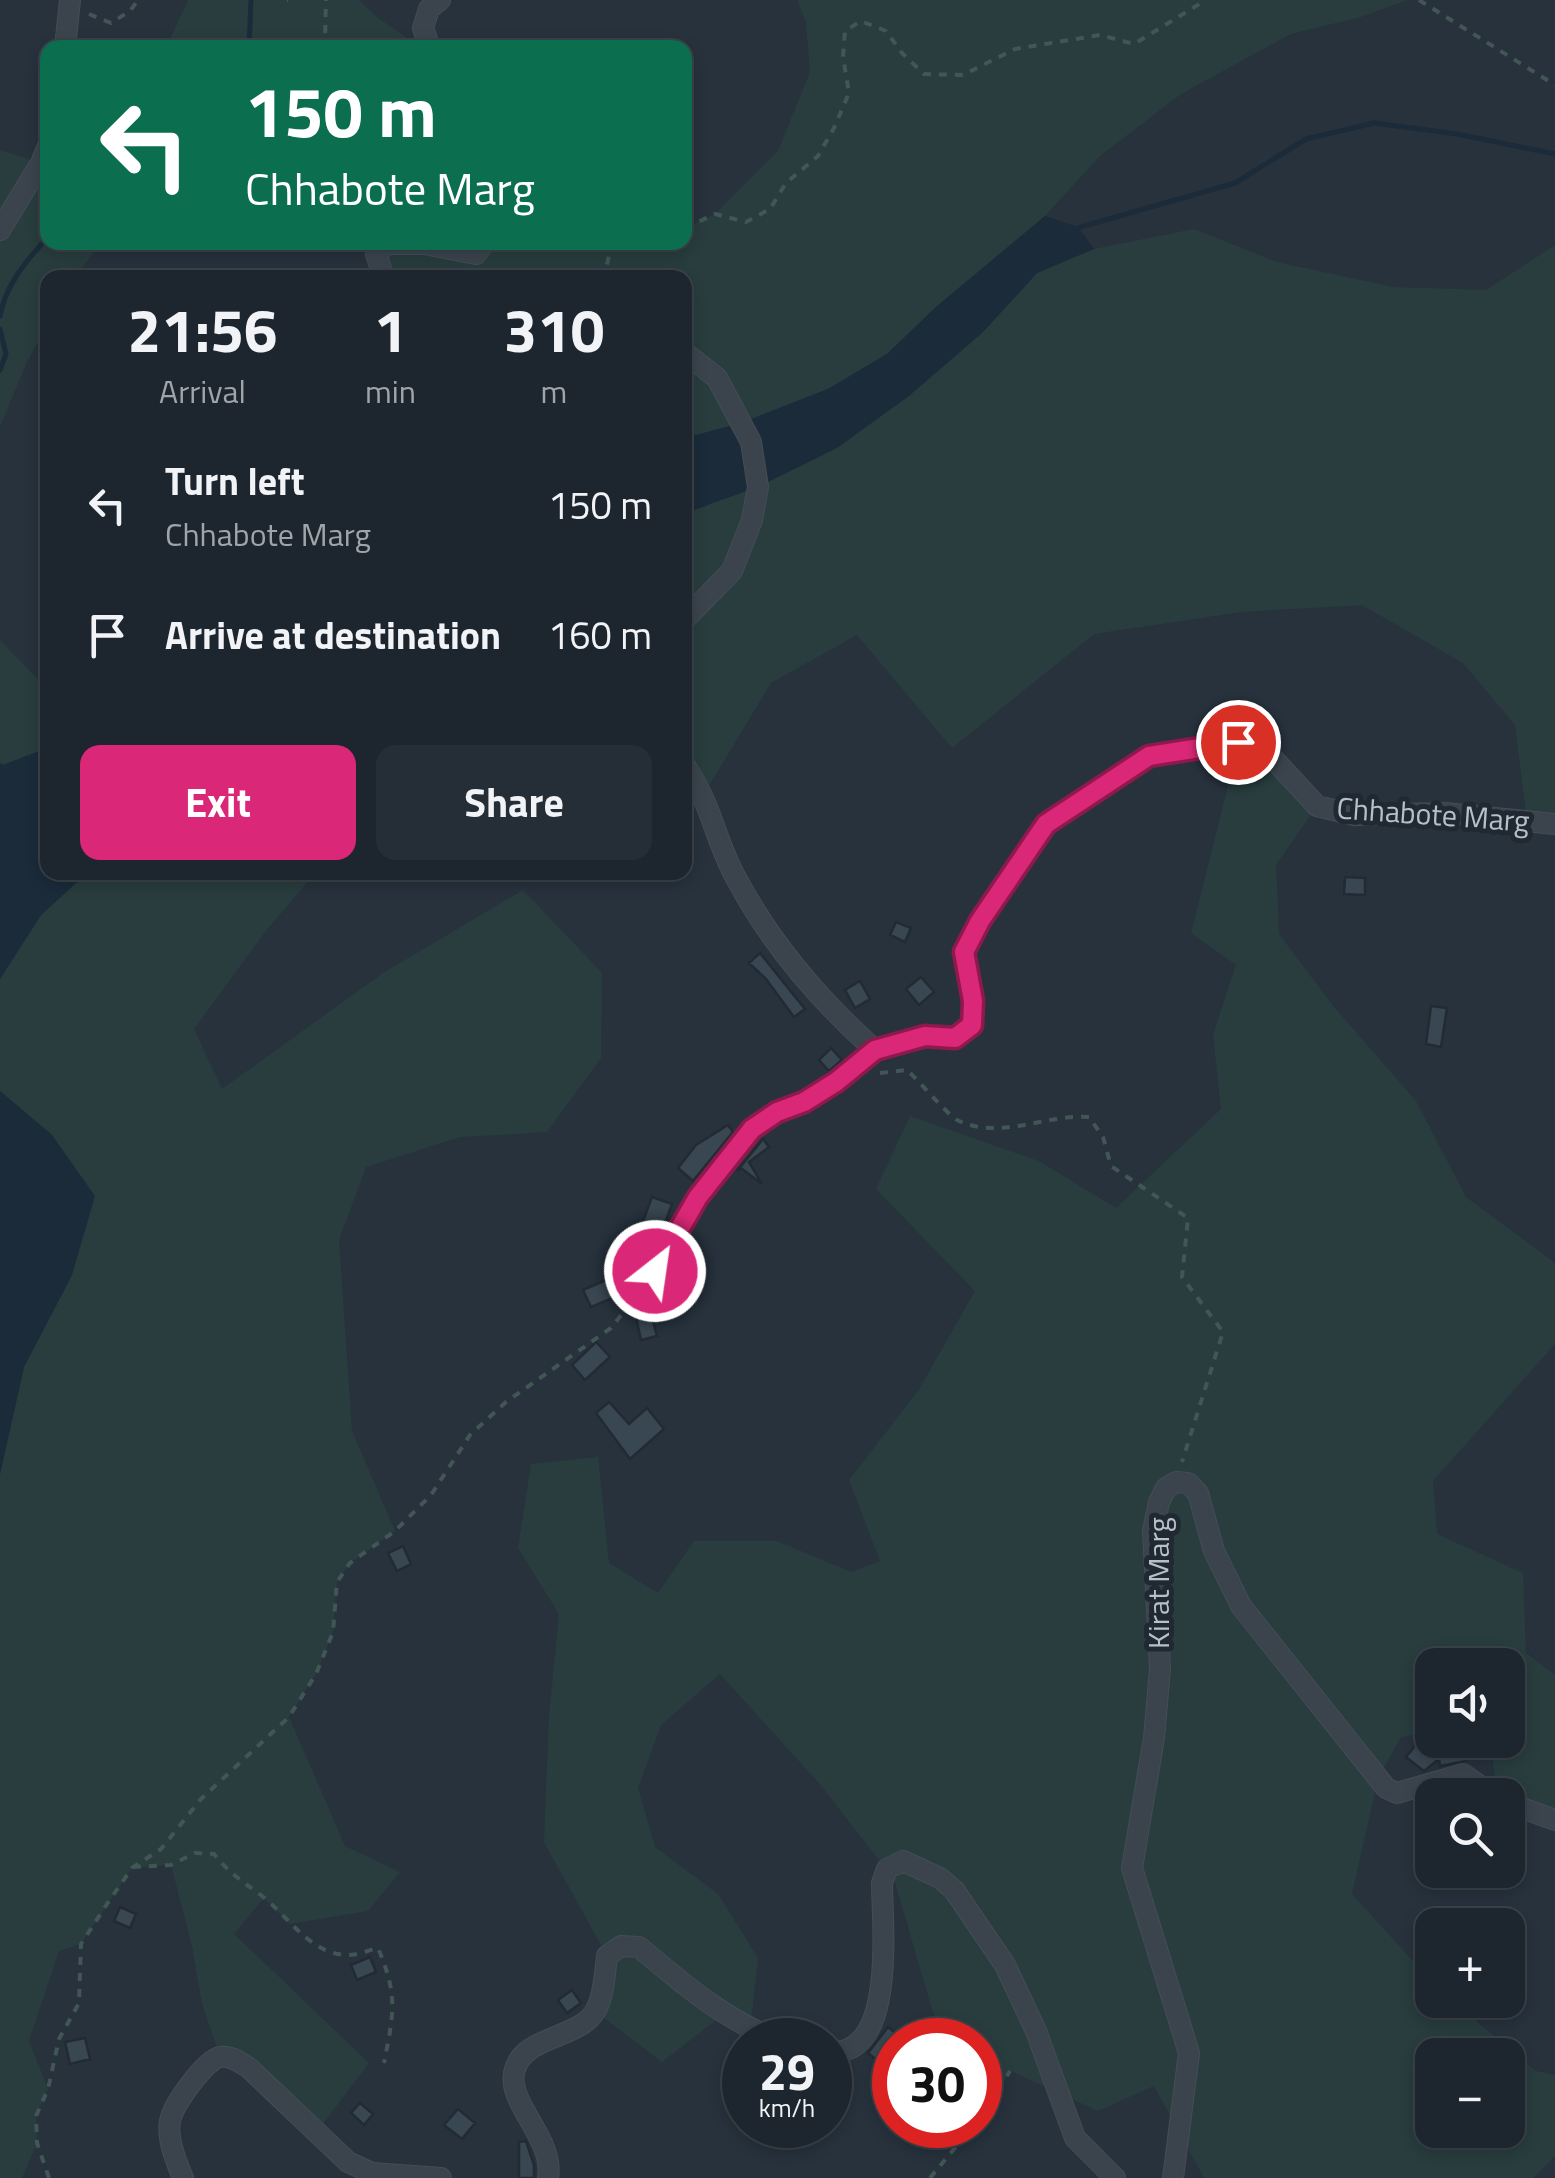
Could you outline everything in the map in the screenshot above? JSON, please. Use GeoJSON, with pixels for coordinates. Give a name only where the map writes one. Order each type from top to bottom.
{"type":"FeatureCollection","features":[{"type":"Feature","properties":{"kind":"street"},"geometry":{"type":"LineString","coordinates":[[427,40],[423,28],[429,9],[440,0]]}},
{"type":"Feature","properties":{"kind":"street"},"geometry":{"type":"LineString","coordinates":[[66,40],[69,3]]}},
{"type":"Feature","properties":{"kind":"street"},"geometry":{"type":"LineString","coordinates":[[0,230],[40,167]]}},
{"type":"Feature","properties":{"kind":"street"},"geometry":{"type":"LineString","coordinates":[[455,250],[476,254],[479,250]]}},
{"type":"Feature","properties":{"kind":"street"},"geometry":{"type":"LineString","coordinates":[[692,358],[718,378],[751,442],[758,487],[752,520],[732,571],[692,611]]}},
{"type":"Feature","properties":{"kind":"street","name":"Chhabote Marg"},"geometry":{"type":"LineString","coordinates":[[655,1271],[698,1197],[752,1129],[836,1082],[875,1050],[925,1036],[955,1038],[972,1025],[973,1001],[964,952],[980,921],[1046,824],[1149,756],[1238,742],[1267,752],[1317,806],[1354,815],[1444,813],[1555,824]]}},
{"type":"Feature","properties":{"kind":"street"},"geometry":{"type":"LineString","coordinates":[[692,776],[704,794],[734,876],[788,960],[835,1014],[875,1050]]}},
{"type":"Feature","properties":{"kind":"street","name":"Kirat Marg"},"geometry":{"type":"LineString","coordinates":[[1173,2178],[1188,2053],[1132,1868],[1154,1738],[1160,1669],[1153,1531],[1166,1488],[1176,1482],[1188,1483],[1198,1492],[1214,1551],[1241,1606],[1386,1788],[1397,1793],[1415,1788]]}},
{"type":"Feature","properties":{"kind":"street"},"geometry":{"type":"LineString","coordinates":[[1525,1810],[1555,1820]]}},
{"type":"Feature","properties":{"kind":"street"},"geometry":{"type":"LineString","coordinates":[[852,2047],[871,2026],[881,2002],[882,1882],[887,1869],[903,1861],[940,1878],[954,1890],[1005,1966],[1036,2030],[1074,2138],[1114,2178]]}},
{"type":"Feature","properties":{"kind":"street"},"geometry":{"type":"LineString","coordinates":[[548,2178],[547,2153],[514,2090],[515,2067],[528,2052],[579,2026],[596,2010],[607,1956],[622,1946],[638,1947],[730,2018]]}},
{"type":"Feature","properties":{"kind":"street"},"geometry":{"type":"LineString","coordinates":[[183,2178],[170,2136],[171,2118],[207,2064],[220,2057],[232,2058],[249,2068],[348,2162],[372,2173],[440,2178]]}},
{"type":"Feature","properties":{"kind":"path"},"geometry":{"type":"LineString","coordinates":[[69,3],[112,23],[138,0]]}},
{"type":"Feature","properties":{"kind":"path"},"geometry":{"type":"LineString","coordinates":[[325,40],[326,0]]}},
{"type":"Feature","properties":{"kind":"path"},"geometry":{"type":"LineString","coordinates":[[692,225],[715,214],[746,222],[770,209],[786,183],[818,156],[849,93],[843,57],[846,31],[861,22],[886,30],[924,74],[964,75],[1015,49],[1100,35],[1134,44],[1206,0]]}},
{"type":"Feature","properties":{"kind":"path"},"geometry":{"type":"LineString","coordinates":[[1419,0],[1555,85]]}},
{"type":"Feature","properties":{"kind":"path"},"geometry":{"type":"LineString","coordinates":[[876,1074],[907,1070],[953,1119],[980,1128],[1022,1126],[1062,1115],[1088,1116],[1103,1138],[1111,1166],[1188,1218],[1182,1277],[1223,1332],[1176,1482]]}},
{"type":"Feature","properties":{"kind":"path"},"geometry":{"type":"LineString","coordinates":[[48,2178],[37,2143],[36,2116],[48,2089],[59,2039],[79,2003],[82,1944],[132,1868],[161,1849],[202,1799],[289,1717],[316,1674],[334,1632],[337,1582],[350,1563],[395,1531],[431,1495],[470,1436],[506,1402],[611,1328],[655,1271]]}},
{"type":"Feature","properties":{"kind":"path"},"geometry":{"type":"LineString","coordinates":[[132,1868],[171,1865],[195,1852],[214,1854],[232,1877],[264,1897],[319,1947],[348,1956],[378,1948],[394,1991],[384,2062]]}},
{"type":"Feature","properties":{"kind":"path"},"geometry":{"type":"LineString","coordinates":[[1002,2082],[1010,2070]]}},
{"type":"Feature","properties":{"kind":"path"},"geometry":{"type":"LineString","coordinates":[[930,2178],[955,2148]]}},
{"type":"Feature","properties":{"kind":"green space"},"geometry":{"type":"Polygon","coordinates":[[[188,0],[359,0],[410,40],[170,40],[188,0]]]}},
{"type":"Feature","properties":{"kind":"green space"},"geometry":{"type":"Polygon","coordinates":[[[797,0],[1407,0],[1361,17],[1291,34],[1181,94],[1100,156],[1045,216],[936,307],[887,354],[828,389],[741,423],[692,436],[692,270],[382,270],[376,254],[367,250],[692,250],[692,225],[715,214],[778,151],[810,72],[806,22],[797,0]]]}},
{"type":"Feature","properties":{"kind":"green space"},"geometry":{"type":"Polygon","coordinates":[[[0,150],[40,163],[40,250],[96,250],[80,270],[40,270],[40,337],[0,427],[0,150]]]}},
{"type":"Feature","properties":{"kind":"green space"},"geometry":{"type":"Polygon","coordinates":[[[1194,229],[1277,262],[1393,287],[1486,290],[1555,245],[1555,824],[1527,820],[1515,725],[1463,663],[1362,605],[1241,612],[1094,634],[952,748],[857,635],[771,683],[704,794],[692,776],[692,511],[705,507],[982,333],[1037,273],[1094,249],[1194,229]]]}},
{"type":"Feature","properties":{"kind":"green space"},"geometry":{"type":"Polygon","coordinates":[[[0,640],[40,682],[40,751],[0,763],[0,640]]]}},
{"type":"Feature","properties":{"kind":"green space"},"geometry":{"type":"Polygon","coordinates":[[[1239,742],[1267,752],[1317,806],[1276,865],[1279,934],[1334,1007],[1416,1101],[1466,1197],[1555,1263],[1555,1344],[1433,1481],[1437,1534],[1523,1573],[1526,1653],[1555,1675],[1555,1820],[1525,1807],[1525,1778],[1494,1778],[1493,1758],[1525,1758],[1525,1648],[1415,1648],[1415,1735],[1401,1737],[1378,1778],[1352,1894],[1415,1963],[1415,2018],[1473,2018],[1496,2038],[1415,2038],[1415,2148],[1525,2148],[1525,2062],[1536,2071],[1555,2075],[1555,2156],[1533,2178],[1204,2178],[1154,2086],[1098,2111],[1011,2071],[1002,2084],[1002,2018],[935,2018],[894,1879],[818,1782],[720,1674],[661,1725],[638,1788],[655,1847],[718,1894],[758,1958],[751,2018],[730,2018],[724,2014],[662,2062],[595,2011],[607,1956],[544,1842],[549,1716],[559,1614],[518,1548],[531,1464],[598,1457],[609,1563],[658,1593],[694,1541],[777,1541],[851,1572],[880,1561],[849,1480],[918,1391],[975,1291],[876,1189],[910,1116],[1039,1161],[1116,1208],[1221,1109],[1213,1035],[1236,965],[1191,933],[1239,742]]]}},
{"type":"Feature","properties":{"kind":"green space"},"geometry":{"type":"Polygon","coordinates":[[[79,880],[309,880],[265,932],[194,1029],[222,1089],[383,973],[523,890],[602,973],[601,1058],[547,1132],[460,1137],[366,1167],[339,1240],[352,1431],[395,1531],[350,1563],[337,1582],[333,1632],[316,1674],[289,1717],[345,1846],[400,1872],[368,1911],[290,1924],[264,1898],[234,1934],[369,2063],[316,2133],[220,2057],[202,2004],[171,1865],[132,1868],[81,1944],[59,1951],[29,2041],[48,2089],[36,2116],[37,2143],[22,2178],[0,2178],[0,1474],[24,1367],[72,1275],[52,1135],[0,1091],[0,979],[41,915],[79,880]]]}},
{"type":"Feature","properties":{"kind":"water"},"geometry":{"type":"Polygon","coordinates":[[[1045,216],[1078,227],[1094,249],[1037,273],[982,333],[909,396],[837,448],[758,487],[692,511],[692,436],[741,423],[828,389],[887,354],[936,307],[1045,216]]]}},
{"type":"Feature","properties":{"kind":"water"},"geometry":{"type":"Polygon","coordinates":[[[40,751],[40,880],[79,880],[41,915],[0,979],[0,763],[40,751]]]}},
{"type":"Feature","properties":{"kind":"water"},"geometry":{"type":"Polygon","coordinates":[[[0,1091],[52,1135],[95,1196],[72,1275],[24,1367],[0,1474],[0,1091]]]}},
{"type":"Feature","properties":{"kind":"building"},"geometry":{"type":"Polygon","coordinates":[[[1345,877],[1365,878],[1365,895],[1344,894],[1345,877]]]}},
{"type":"Feature","properties":{"kind":"building"},"geometry":{"type":"Polygon","coordinates":[[[896,922],[911,928],[905,942],[890,935],[896,922]]]}},
{"type":"Feature","properties":{"kind":"building"},"geometry":{"type":"Polygon","coordinates":[[[760,953],[805,1009],[794,1017],[749,963],[760,953]]]}},
{"type":"Feature","properties":{"kind":"building"},"geometry":{"type":"Polygon","coordinates":[[[921,977],[934,992],[919,1005],[906,989],[921,977]]]}},
{"type":"Feature","properties":{"kind":"building"},"geometry":{"type":"Polygon","coordinates":[[[860,981],[870,999],[855,1008],[845,990],[860,981]]]}},
{"type":"Feature","properties":{"kind":"building"},"geometry":{"type":"Polygon","coordinates":[[[1431,1006],[1447,1008],[1441,1047],[1426,1044],[1431,1006]]]}},
{"type":"Feature","properties":{"kind":"building"},"geometry":{"type":"Polygon","coordinates":[[[831,1048],[842,1060],[829,1071],[819,1060],[831,1048]]]}},
{"type":"Feature","properties":{"kind":"building"},"geometry":{"type":"Polygon","coordinates":[[[728,1125],[733,1132],[693,1181],[678,1168],[696,1145],[728,1125]]]}},
{"type":"Feature","properties":{"kind":"building"},"geometry":{"type":"Polygon","coordinates":[[[763,1139],[769,1147],[749,1162],[762,1184],[741,1168],[737,1171],[763,1139]]]}},
{"type":"Feature","properties":{"kind":"building"},"geometry":{"type":"Polygon","coordinates":[[[652,1197],[672,1204],[661,1234],[641,1226],[652,1197]]]}},
{"type":"Feature","properties":{"kind":"building"},"geometry":{"type":"Polygon","coordinates":[[[606,1280],[613,1298],[591,1307],[583,1290],[606,1280]]]}},
{"type":"Feature","properties":{"kind":"building"},"geometry":{"type":"Polygon","coordinates":[[[651,1314],[657,1336],[641,1340],[636,1317],[651,1314]]]}},
{"type":"Feature","properties":{"kind":"building"},"geometry":{"type":"Polygon","coordinates":[[[596,1342],[610,1357],[585,1380],[572,1365],[596,1342]]]}},
{"type":"Feature","properties":{"kind":"building"},"geometry":{"type":"Polygon","coordinates":[[[609,1402],[629,1424],[647,1408],[664,1429],[630,1459],[596,1413],[609,1402]]]}},
{"type":"Feature","properties":{"kind":"building"},"geometry":{"type":"Polygon","coordinates":[[[403,1546],[411,1564],[397,1571],[388,1553],[403,1546]]]}},
{"type":"Feature","properties":{"kind":"building"},"geometry":{"type":"Polygon","coordinates":[[[1415,1746],[1415,1758],[1466,1758],[1466,1761],[1440,1766],[1439,1759],[1424,1771],[1406,1757],[1415,1746]]]}},
{"type":"Feature","properties":{"kind":"building"},"geometry":{"type":"Polygon","coordinates":[[[120,1907],[136,1914],[130,1928],[114,1921],[120,1907]]]}},
{"type":"Feature","properties":{"kind":"building"},"geometry":{"type":"Polygon","coordinates":[[[370,1957],[376,1972],[357,1980],[351,1965],[370,1957]]]}},
{"type":"Feature","properties":{"kind":"building"},"geometry":{"type":"Polygon","coordinates":[[[572,1990],[581,2003],[567,2013],[558,2000],[572,1990]]]}},
{"type":"Feature","properties":{"kind":"building"},"geometry":{"type":"Polygon","coordinates":[[[85,2038],[90,2059],[70,2064],[65,2042],[85,2038]]]}},
{"type":"Feature","properties":{"kind":"building"},"geometry":{"type":"Polygon","coordinates":[[[360,2103],[373,2114],[364,2125],[351,2113],[360,2103]]]}},
{"type":"Feature","properties":{"kind":"building"},"geometry":{"type":"Polygon","coordinates":[[[458,2109],[475,2123],[462,2139],[444,2125],[458,2109]]]}},
{"type":"Feature","properties":{"kind":"building"},"geometry":{"type":"Polygon","coordinates":[[[526,2141],[534,2178],[519,2178],[519,2142],[526,2141]]]}},
{"type":"Feature","properties":{"kind":"waterway"},"geometry":{"type":"LineString","coordinates":[[249,40],[251,0]]}},
{"type":"Feature","properties":{"kind":"waterway"},"geometry":{"type":"LineString","coordinates":[[1077,228],[1235,183],[1306,139],[1374,123],[1457,134],[1555,154]]}},
{"type":"Feature","properties":{"kind":"waterway"},"geometry":{"type":"LineString","coordinates":[[0,316],[12,283],[40,246]]}},
{"type":"Feature","properties":{"kind":"waterway"},"geometry":{"type":"LineString","coordinates":[[0,329],[6,354],[0,370]]}},
{"type":"Feature","properties":{"kind":"route"},"geometry":{"type":"LineString","coordinates":[[655,1271],[698,1197],[752,1129],[836,1082],[875,1050],[925,1036],[955,1038],[972,1025],[973,1001],[964,952],[980,921],[1046,824],[1149,756],[1238,742]]}}]}
